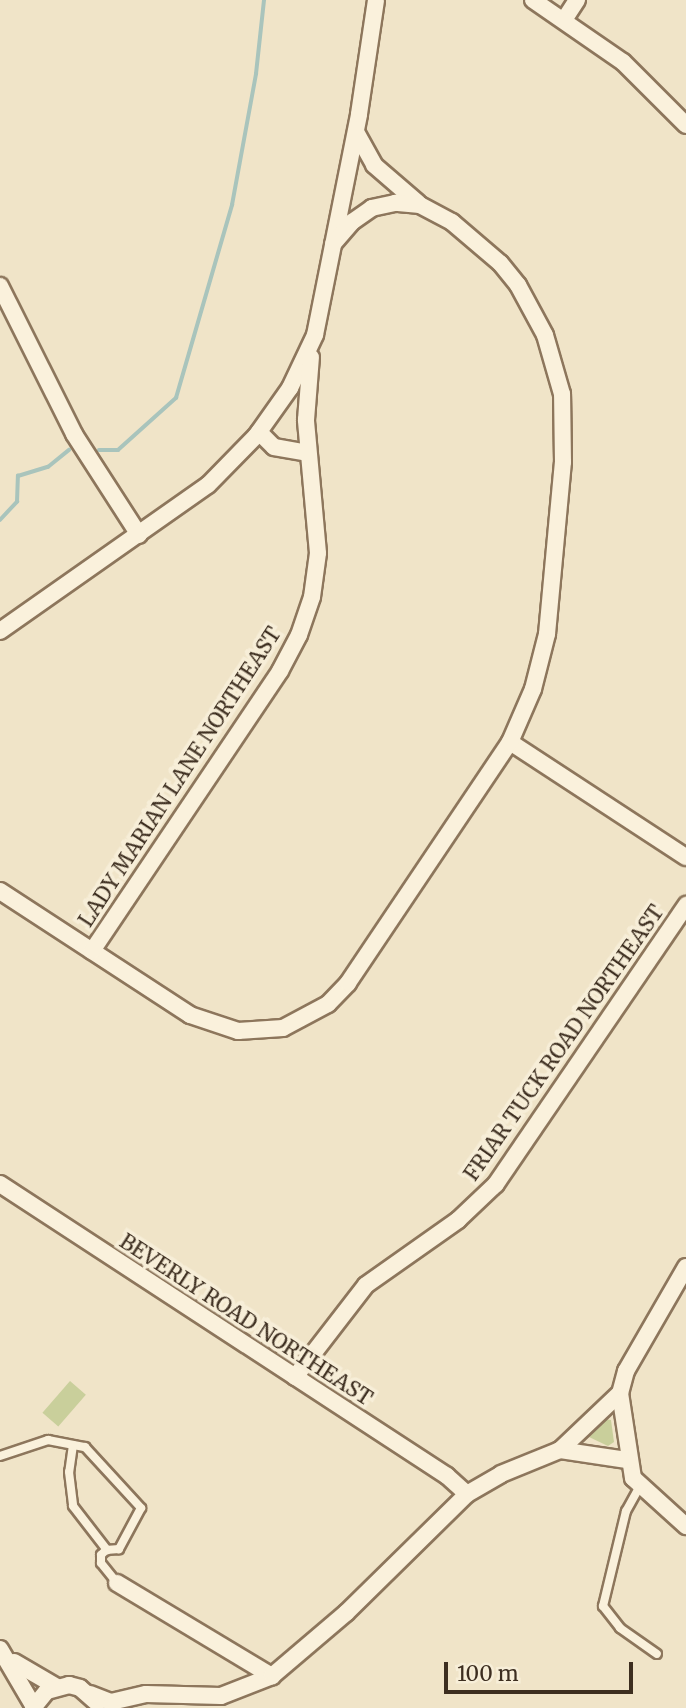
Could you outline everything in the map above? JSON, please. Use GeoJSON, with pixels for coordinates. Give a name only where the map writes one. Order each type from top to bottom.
{"type":"FeatureCollection","features":[{"type":"Feature","properties":{"kind":"street"},"geometry":{"type":"LineString","coordinates":[[0,631],[208,485],[259,432],[290,388],[315,335],[356,131],[376,0]]}},
{"type":"Feature","properties":{"kind":"street"},"geometry":{"type":"LineString","coordinates":[[533,0],[623,62],[686,125]]}},
{"type":"Feature","properties":{"kind":"street"},"geometry":{"type":"LineString","coordinates":[[564,20],[577,0]]}},
{"type":"Feature","properties":{"kind":"street"},"geometry":{"type":"LineString","coordinates":[[0,891],[214,1026],[261,1032],[304,1020],[348,983],[510,742],[533,689],[547,634],[563,462],[562,394],[545,335],[518,285],[480,243],[420,205],[374,165],[356,131]]}},
{"type":"Feature","properties":{"kind":"street"},"geometry":{"type":"LineString","coordinates":[[333,244],[352,222],[372,208],[420,205]]}},
{"type":"Feature","properties":{"kind":"street"},"geometry":{"type":"LineString","coordinates":[[0,286],[74,434],[139,535]]}},
{"type":"Feature","properties":{"kind":"street","name":"LADY MARIAN LANE NORTHEAST"},"geometry":{"type":"LineString","coordinates":[[92,951],[280,671],[299,635],[312,597],[318,553],[307,453],[307,393],[315,335]]}},
{"type":"Feature","properties":{"kind":"street"},"geometry":{"type":"LineString","coordinates":[[259,432],[274,447],[307,453]]}},
{"type":"Feature","properties":{"kind":"street"},"geometry":{"type":"LineString","coordinates":[[510,742],[686,857]]}},
{"type":"Feature","properties":{"kind":"street","name":"FRIAR TUCK ROAD NORTHEAST"},"geometry":{"type":"LineString","coordinates":[[295,1377],[366,1285],[458,1220],[496,1184],[686,905]]}},
{"type":"Feature","properties":{"kind":"street","name":"BEVERLY ROAD NORTHEAST"},"geometry":{"type":"LineString","coordinates":[[0,1184],[447,1476],[467,1494]]}},
{"type":"Feature","properties":{"kind":"street"},"geometry":{"type":"LineString","coordinates":[[686,1267],[626,1371],[620,1393],[627,1460],[640,1486],[664,1510],[686,1526]]}},
{"type":"Feature","properties":{"kind":"street"},"geometry":{"type":"LineString","coordinates":[[140,1708],[166,1701],[220,1696],[272,1676],[346,1613],[467,1494],[501,1474],[560,1450],[620,1393]]}},
{"type":"Feature","properties":{"kind":"street"},"geometry":{"type":"LineString","coordinates":[[560,1450],[627,1460]]}},
{"type":"Feature","properties":{"kind":"street"},"geometry":{"type":"LineString","coordinates":[[664,1510],[686,1516]]}},
{"type":"Feature","properties":{"kind":"street"},"geometry":{"type":"LineString","coordinates":[[117,1583],[272,1676]]}},
{"type":"Feature","properties":{"kind":"street"},"geometry":{"type":"LineString","coordinates":[[3,1653],[34,1708],[57,1687],[69,1685],[94,1701],[111,1702],[146,1694],[166,1701]]}},
{"type":"Feature","properties":{"kind":"street"},"geometry":{"type":"LineString","coordinates":[[3,1653],[57,1687]]}},
{"type":"Feature","properties":{"kind":"lane"},"geometry":{"type":"LineString","coordinates":[[0,1456],[48,1440],[85,1447],[141,1508],[119,1549],[107,1550]]}},
{"type":"Feature","properties":{"kind":"lane"},"geometry":{"type":"LineString","coordinates":[[73,1445],[69,1472],[73,1506],[107,1550]]}},
{"type":"Feature","properties":{"kind":"lane"},"geometry":{"type":"LineString","coordinates":[[640,1486],[626,1511],[603,1606],[620,1628],[657,1654]]}},
{"type":"Feature","properties":{"kind":"lane"},"geometry":{"type":"LineString","coordinates":[[107,1550],[101,1563],[117,1583]]}},
{"type":"Feature","properties":{"kind":"green space"},"geometry":{"type":"Polygon","coordinates":[[[70,1381],[86,1395],[58,1426],[42,1413],[70,1381]]]}},
{"type":"Feature","properties":{"kind":"green space"},"geometry":{"type":"Polygon","coordinates":[[[605,1419],[611,1420],[614,1442],[608,1446],[589,1437],[605,1419]]]}},
{"type":"Feature","properties":{"kind":"waterway"},"geometry":{"type":"LineString","coordinates":[[99,450],[118,450],[176,398],[232,205],[256,74],[264,0]]}},
{"type":"Feature","properties":{"kind":"waterway"},"geometry":{"type":"LineString","coordinates":[[0,520],[17,502],[18,476],[48,467],[69,450]]}}]}
